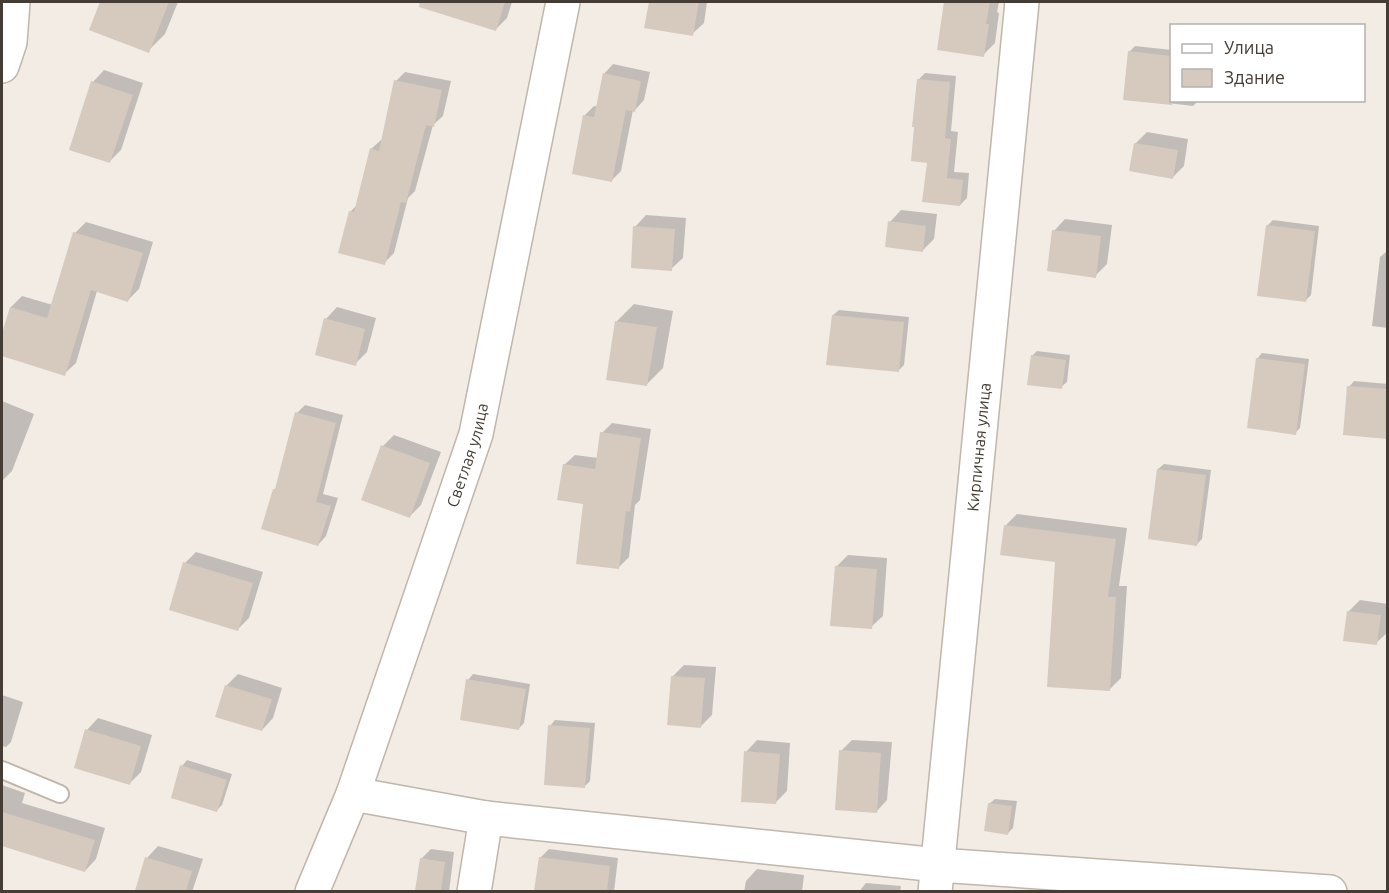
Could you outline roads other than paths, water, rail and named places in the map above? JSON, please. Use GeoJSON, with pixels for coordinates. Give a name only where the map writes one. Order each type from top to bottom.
{"type":"FeatureCollection","features":[{"type":"Feature","properties":{"kind":"street"},"geometry":{"type":"LineString","coordinates":[[4,48],[13,2]]}},
{"type":"Feature","properties":{"kind":"street","name":"Светлая улица"},"geometry":{"type":"LineString","coordinates":[[312,891],[353,794],[476,434],[563,2]]}},
{"type":"Feature","properties":{"kind":"street","name":"Кирпичная улица"},"geometry":{"type":"LineString","coordinates":[[937,878],[1022,2]]}},
{"type":"Feature","properties":{"kind":"street"},"geometry":{"type":"LineString","coordinates":[[353,794],[486,818],[937,878],[1330,891]]}},
{"type":"Feature","properties":{"kind":"street"},"geometry":{"type":"LineString","coordinates":[[474,891],[486,818]]}},
{"type":"Feature","properties":{"kind":"lane"},"geometry":{"type":"LineString","coordinates":[[2,770],[60,794]]}}]}
